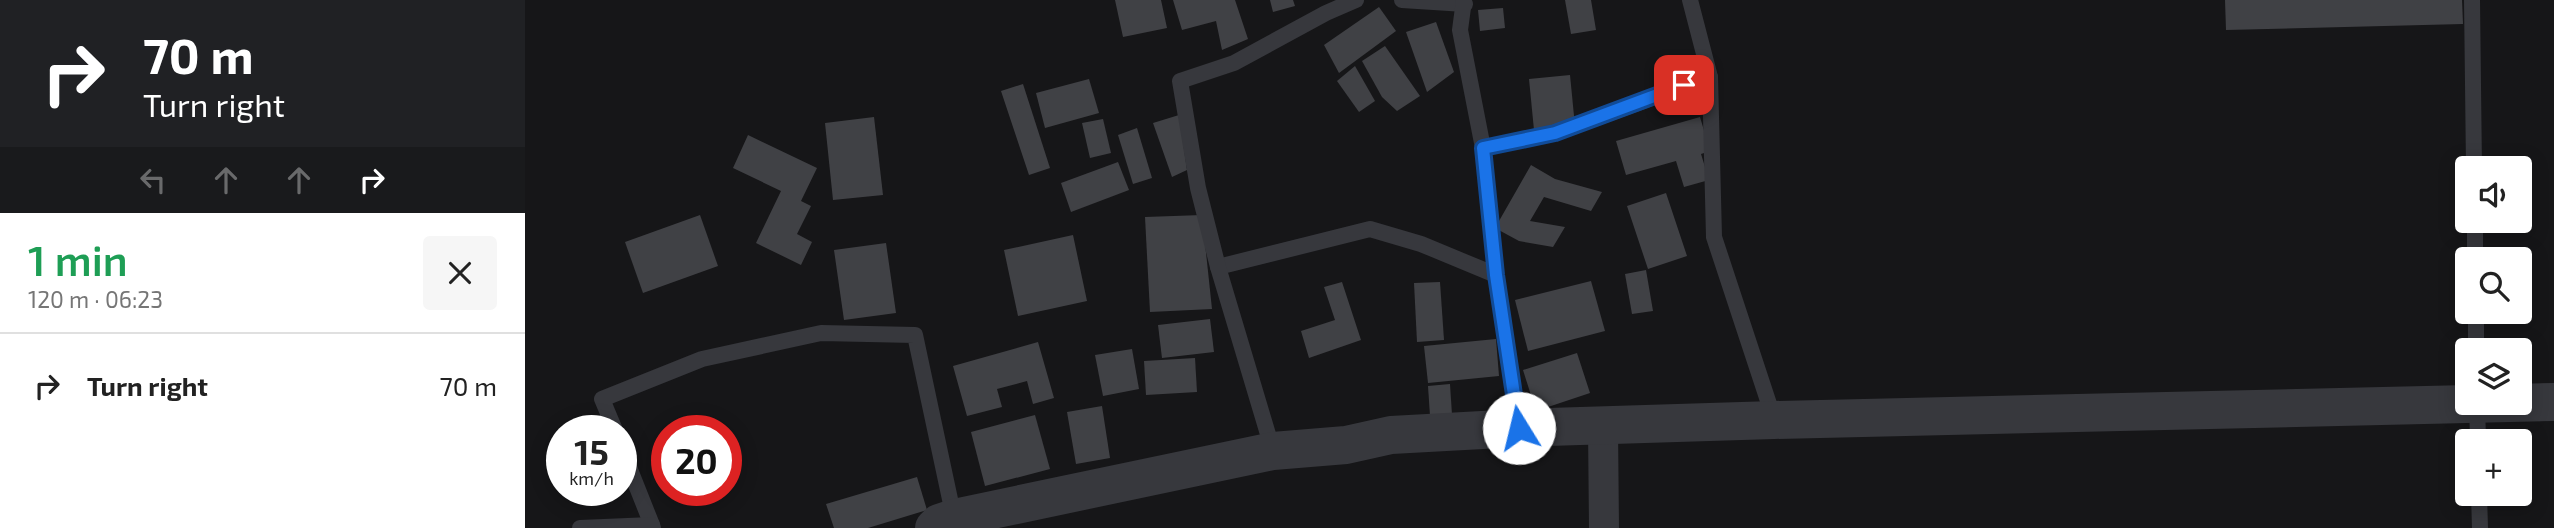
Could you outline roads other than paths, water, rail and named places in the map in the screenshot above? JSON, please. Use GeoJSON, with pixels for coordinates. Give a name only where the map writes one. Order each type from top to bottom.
{"type":"FeatureCollection","features":[{"type":"Feature","properties":{"kind":"street"},"geometry":{"type":"LineString","coordinates":[[944,523],[1273,452],[1346,445],[1391,435],[1774,420],[2477,416],[2554,402]]}},
{"type":"Feature","properties":{"kind":"street"},"geometry":{"type":"LineString","coordinates":[[1603,427],[1604,528]]}},
{"type":"Feature","properties":{"kind":"lane"},"geometry":{"type":"LineString","coordinates":[[1273,452],[1217,267],[1199,188],[1180,82],[1234,62],[1356,0]]}},
{"type":"Feature","properties":{"kind":"lane"},"geometry":{"type":"LineString","coordinates":[[1402,0],[1465,2],[1460,30],[1483,148],[1496,275],[1519,428]]}},
{"type":"Feature","properties":{"kind":"lane"},"geometry":{"type":"LineString","coordinates":[[1690,0],[1710,76],[1714,237],[1774,420]]}},
{"type":"Feature","properties":{"kind":"lane"},"geometry":{"type":"LineString","coordinates":[[2472,0],[2474,156]]}},
{"type":"Feature","properties":{"kind":"lane"},"geometry":{"type":"LineString","coordinates":[[1483,148],[1555,133],[1710,76]]}},
{"type":"Feature","properties":{"kind":"lane"},"geometry":{"type":"LineString","coordinates":[[1217,267],[1370,229],[1421,244],[1496,275]]}},
{"type":"Feature","properties":{"kind":"lane"},"geometry":{"type":"LineString","coordinates":[[609,415],[602,399],[702,359],[821,333],[915,335],[944,523]]}},
{"type":"Feature","properties":{"kind":"lane"},"geometry":{"type":"LineString","coordinates":[[580,528],[653,527],[637,487]]}},
{"type":"Feature","properties":{"kind":"lane"},"geometry":{"type":"LineString","coordinates":[[2479,506],[2480,528]]}}]}
